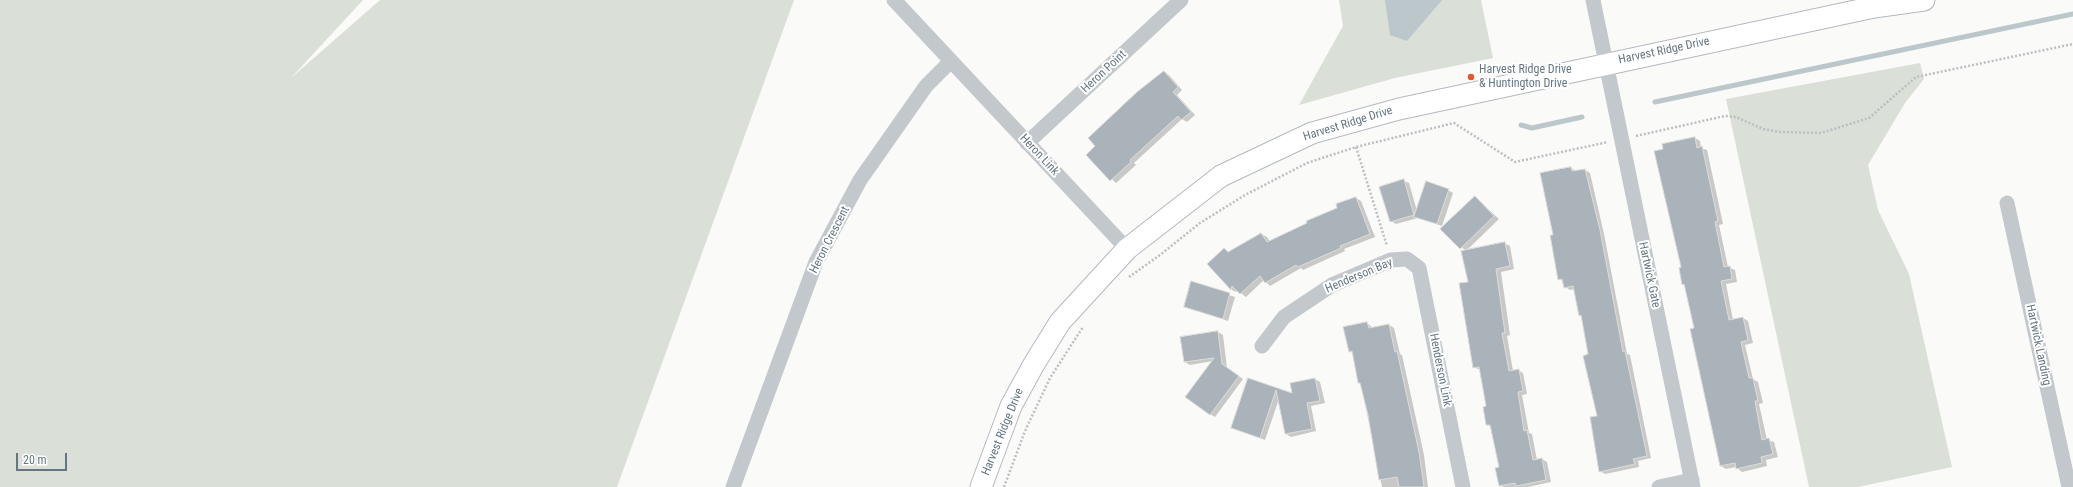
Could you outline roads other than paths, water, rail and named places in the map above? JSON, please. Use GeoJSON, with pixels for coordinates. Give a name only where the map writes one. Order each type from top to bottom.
{"type":"FeatureCollection","features":[{"type":"Feature","properties":{"kind":"street","name":"Heron Link"},"geometry":{"type":"LineString","coordinates":[[894,0],[1127,249]]}},
{"type":"Feature","properties":{"kind":"street","name":"Heron Point"},"geometry":{"type":"LineString","coordinates":[[1027,143],[1181,0]]}},
{"type":"Feature","properties":{"kind":"street","name":"Hartwick Gate"},"geometry":{"type":"LineString","coordinates":[[1593,0],[1605,64],[1693,483]]}},
{"type":"Feature","properties":{"kind":"street","name":"Harvest Ridge Drive"},"geometry":{"type":"LineString","coordinates":[[1874,7],[1896,0]]}},
{"type":"Feature","properties":{"kind":"street","name":"Harvest Ridge Drive"},"geometry":{"type":"LineString","coordinates":[[981,487],[1012,406],[1034,364],[1060,322],[1127,249],[1221,176],[1312,133],[1399,109],[1874,7],[1924,0]]}},
{"type":"Feature","properties":{"kind":"street","name":"Heron Crescent"},"geometry":{"type":"LineString","coordinates":[[733,487],[816,262],[860,180],[926,86],[951,61]]}},
{"type":"Feature","properties":{"kind":"street","name":"Hartwick Landing"},"geometry":{"type":"LineString","coordinates":[[2007,203],[2069,487]]}},
{"type":"Feature","properties":{"kind":"street","name":"Henderson Bay"},"geometry":{"type":"LineString","coordinates":[[1262,346],[1284,317],[1332,285],[1391,260],[1406,259]]}},
{"type":"Feature","properties":{"kind":"street","name":"Henderson Link"},"geometry":{"type":"LineString","coordinates":[[1406,259],[1419,268],[1463,487]]}},
{"type":"Feature","properties":{"kind":"street"},"geometry":{"type":"LineString","coordinates":[[1659,487],[1693,483]]}},
{"type":"Feature","properties":{"kind":"waterway"},"geometry":{"type":"LineString","coordinates":[[1655,102],[2073,14]]}},
{"type":"Feature","properties":{"kind":"waterway"},"geometry":{"type":"LineString","coordinates":[[1521,125],[1532,128],[1582,117]]}},
{"type":"Feature","properties":{"kind":"place","name":"Harvest Ridge Drive & Huntington Drive"},"geometry":{"type":"Point","coordinates":[1471,77]}}]}
